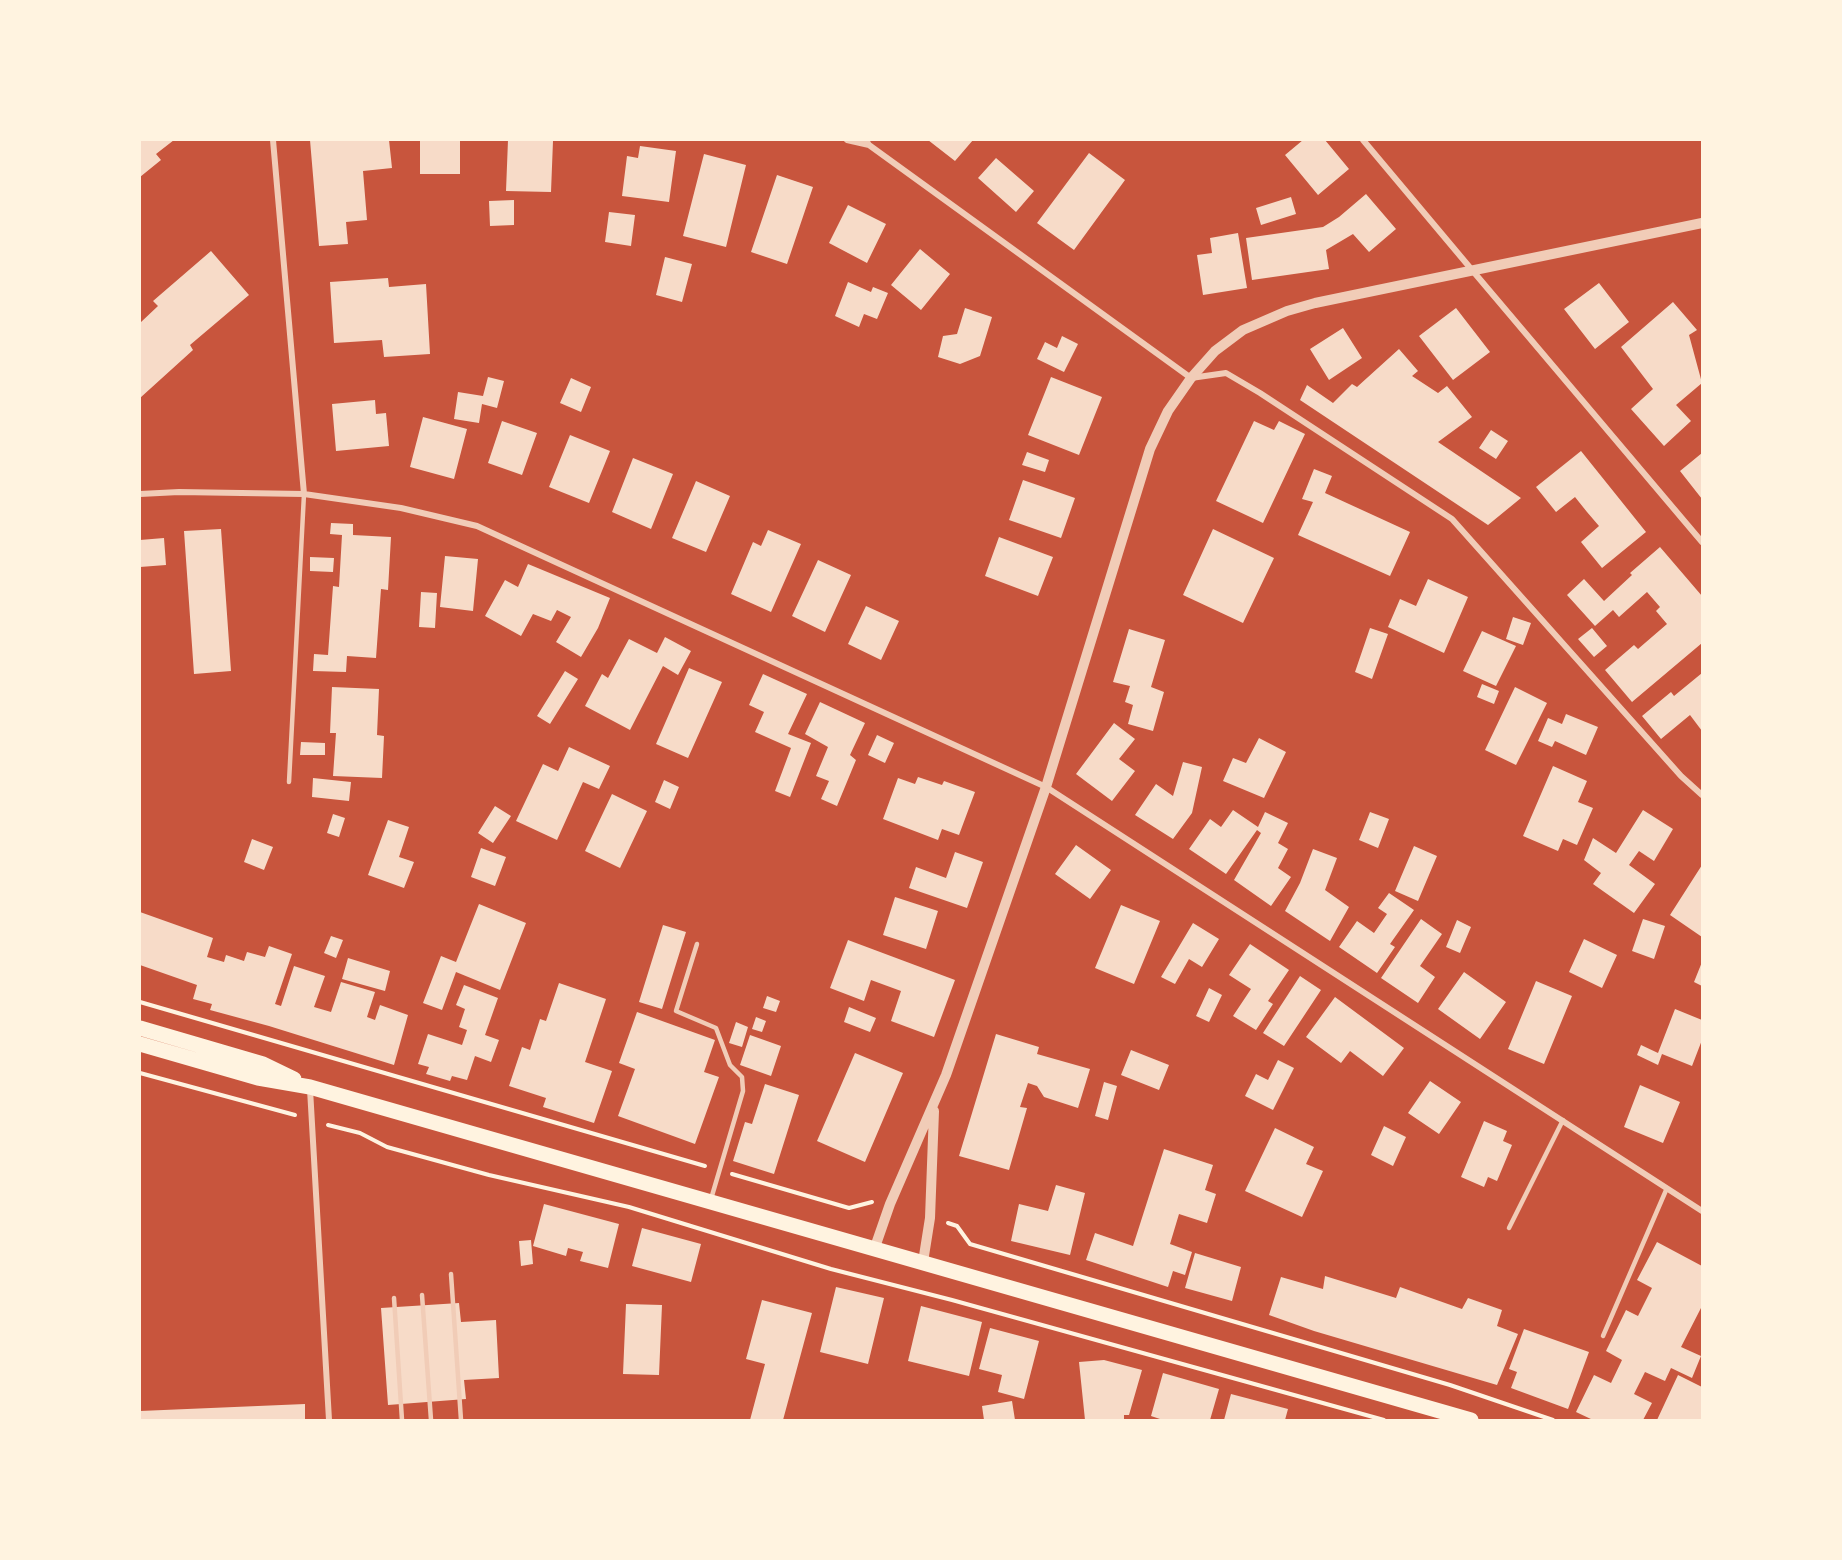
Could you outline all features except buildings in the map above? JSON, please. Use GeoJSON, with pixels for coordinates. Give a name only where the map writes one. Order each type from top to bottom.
{"type":"FeatureCollection","features":[{"type":"Feature","properties":{"kind":"main road"},"geometry":{"type":"LineString","coordinates":[[140,1028],[263,1064],[310,1087]]}},
{"type":"Feature","properties":{"kind":"main road"},"geometry":{"type":"LineString","coordinates":[[140,1044],[258,1078],[310,1087],[1471,1420]]}},
{"type":"Feature","properties":{"kind":"street"},"geometry":{"type":"LineString","coordinates":[[273,140],[304,494]]}},
{"type":"Feature","properties":{"kind":"street"},"geometry":{"type":"LineString","coordinates":[[847,140],[868,142],[1191,378],[1226,373],[1452,519],[1681,776],[1702,795]]}},
{"type":"Feature","properties":{"kind":"street"},"geometry":{"type":"LineString","coordinates":[[1363,140],[1702,542]]}},
{"type":"Feature","properties":{"kind":"street"},"geometry":{"type":"LineString","coordinates":[[874,1250],[890,1204],[934,1105],[1046,787],[1150,449],[1168,411],[1191,378],[1215,351],[1243,330],[1279,314],[1315,303],[1702,223]]}},
{"type":"Feature","properties":{"kind":"street"},"geometry":{"type":"LineString","coordinates":[[140,494],[179,492],[304,494],[401,508],[477,526],[1046,787],[1702,1211]]}},
{"type":"Feature","properties":{"kind":"street"},"geometry":{"type":"LineString","coordinates":[[310,1087],[329,1420]]}},
{"type":"Feature","properties":{"kind":"street"},"geometry":{"type":"LineString","coordinates":[[923,1262],[930,1218],[934,1105]]}},
{"type":"Feature","properties":{"kind":"lane"},"geometry":{"type":"LineString","coordinates":[[288,782],[304,494]]}},
{"type":"Feature","properties":{"kind":"lane"},"geometry":{"type":"LineString","coordinates":[[697,944],[676,1011],[716,1028],[730,1065],[742,1077],[743,1091],[710,1202]]}},
{"type":"Feature","properties":{"kind":"lane"},"geometry":{"type":"LineString","coordinates":[[1509,1228],[1563,1120]]}},
{"type":"Feature","properties":{"kind":"lane"},"geometry":{"type":"LineString","coordinates":[[1603,1336],[1667,1188]]}},
{"type":"Feature","properties":{"kind":"lane"},"geometry":{"type":"LineString","coordinates":[[451,1274],[461,1420]]}},
{"type":"Feature","properties":{"kind":"lane"},"geometry":{"type":"LineString","coordinates":[[422,1294],[431,1420]]}},
{"type":"Feature","properties":{"kind":"lane"},"geometry":{"type":"LineString","coordinates":[[394,1298],[402,1420]]}},
{"type":"Feature","properties":{"kind":"path"},"geometry":{"type":"LineString","coordinates":[[140,1002],[849,1208],[878,1201],[890,1204]]}},
{"type":"Feature","properties":{"kind":"path"},"geometry":{"type":"LineString","coordinates":[[140,1073],[360,1133],[387,1147],[489,1175],[629,1208],[831,1269],[1384,1420]]}},
{"type":"Feature","properties":{"kind":"path"},"geometry":{"type":"LineString","coordinates":[[930,1218],[957,1226],[970,1244],[1450,1385],[1553,1420]]}}]}
